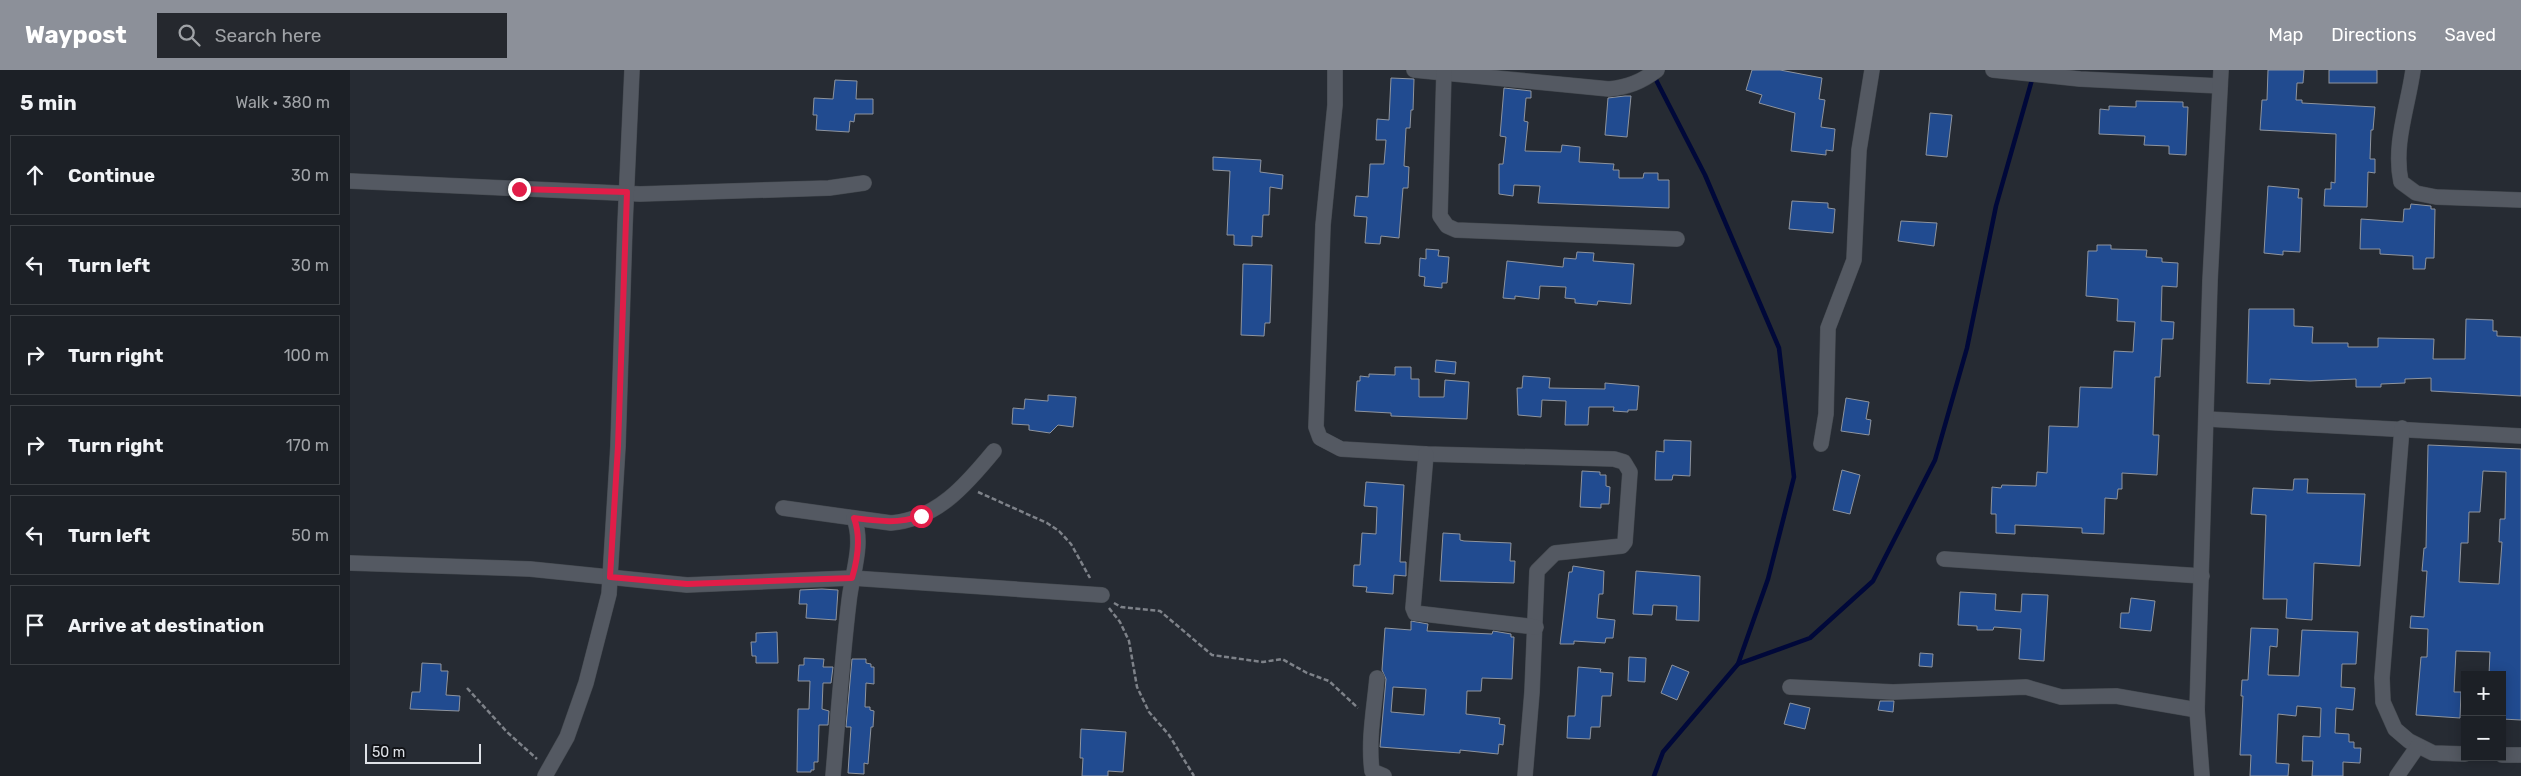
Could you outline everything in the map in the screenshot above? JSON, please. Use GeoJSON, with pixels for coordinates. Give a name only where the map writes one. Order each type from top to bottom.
{"type":"FeatureCollection","features":[{"type":"Feature","properties":{"kind":"street"},"geometry":{"type":"LineString","coordinates":[[549,774],[567,737],[586,683],[609,594],[618,446],[632,70]]}},
{"type":"Feature","properties":{"kind":"street"},"geometry":{"type":"LineString","coordinates":[[1335,70],[1335,105],[1323,225],[1316,427],[1320,438],[1341,449],[1426,454],[1614,459],[1624,462],[1630,472],[1625,542],[1622,546],[1555,552],[1536,571],[1536,627],[1525,776]]}},
{"type":"Feature","properties":{"kind":"street"},"geometry":{"type":"LineString","coordinates":[[1414,70],[1444,71],[1608,89],[1626,87],[1644,80],[1657,70]]}},
{"type":"Feature","properties":{"kind":"street"},"geometry":{"type":"LineString","coordinates":[[1821,444],[1826,414],[1828,328],[1854,260],[1859,150],[1872,70]]}},
{"type":"Feature","properties":{"kind":"street"},"geometry":{"type":"LineString","coordinates":[[1993,70],[2080,79],[2220,86]]}},
{"type":"Feature","properties":{"kind":"street"},"geometry":{"type":"LineString","coordinates":[[2202,776],[2197,710],[2221,70]]}},
{"type":"Feature","properties":{"kind":"street"},"geometry":{"type":"LineString","coordinates":[[2413,70],[2400,132],[2398,167],[2401,182],[2416,193],[2436,196],[2521,200]]}},
{"type":"Feature","properties":{"kind":"street"},"geometry":{"type":"LineString","coordinates":[[1444,71],[1440,216],[1447,226],[1456,230],[1677,239]]}},
{"type":"Feature","properties":{"kind":"street"},"geometry":{"type":"LineString","coordinates":[[350,181],[640,194],[829,188],[864,183]]}},
{"type":"Feature","properties":{"kind":"street"},"geometry":{"type":"LineString","coordinates":[[2207,419],[2402,428],[2521,436]]}},
{"type":"Feature","properties":{"kind":"street"},"geometry":{"type":"LineString","coordinates":[[2402,428],[2382,678],[2383,702],[2395,729],[2409,741],[2433,753],[2461,754]]}},
{"type":"Feature","properties":{"kind":"street"},"geometry":{"type":"LineString","coordinates":[[783,508],[891,523],[905,522],[921,516],[962,489],[994,451]]}},
{"type":"Feature","properties":{"kind":"street"},"geometry":{"type":"LineString","coordinates":[[1426,454],[1413,608],[1415,613],[1536,627]]}},
{"type":"Feature","properties":{"kind":"street"},"geometry":{"type":"LineString","coordinates":[[833,776],[852,578],[858,545],[858,533],[854,518]]}},
{"type":"Feature","properties":{"kind":"street"},"geometry":{"type":"LineString","coordinates":[[1944,559],[2202,576]]}},
{"type":"Feature","properties":{"kind":"street"},"geometry":{"type":"LineString","coordinates":[[350,563],[530,569],[687,584],[852,578],[1102,595]]}},
{"type":"Feature","properties":{"kind":"street"},"geometry":{"type":"LineString","coordinates":[[1377,678],[1371,729],[1372,771],[1384,776]]}},
{"type":"Feature","properties":{"kind":"street"},"geometry":{"type":"LineString","coordinates":[[1790,687],[1892,692],[2026,687],[2061,697],[2116,696],[2197,710]]}},
{"type":"Feature","properties":{"kind":"street"},"geometry":{"type":"LineString","coordinates":[[2396,776],[2418,746]]}},
{"type":"Feature","properties":{"kind":"street"},"geometry":{"type":"LineString","coordinates":[[2506,755],[2521,756]]}},
{"type":"Feature","properties":{"kind":"path"},"geometry":{"type":"LineString","coordinates":[[962,489],[992,497],[1059,531],[1071,544],[1088,576],[1102,595],[1110,612],[1126,633],[1137,687],[1149,712],[1169,736],[1194,776]]}},
{"type":"Feature","properties":{"kind":"path"},"geometry":{"type":"LineString","coordinates":[[1102,595],[1121,607],[1160,611],[1212,655],[1264,662],[1282,659],[1307,673],[1329,681],[1352,700],[1371,729]]}},
{"type":"Feature","properties":{"kind":"path"},"geometry":{"type":"LineString","coordinates":[[467,688],[549,774]]}},
{"type":"Feature","properties":{"kind":"building"},"geometry":{"type":"Polygon","coordinates":[[[1752,70],[1780,70],[1822,78],[1819,99],[1825,100],[1821,127],[1835,129],[1833,151],[1826,150],[1826,155],[1791,151],[1795,113],[1759,103],[1762,95],[1746,90],[1752,70]]]}},
{"type":"Feature","properties":{"kind":"building"},"geometry":{"type":"Polygon","coordinates":[[[2268,70],[2304,70],[2303,83],[2297,83],[2296,100],[2302,100],[2302,103],[2375,107],[2373,130],[2371,130],[2370,159],[2375,159],[2375,173],[2368,172],[2367,207],[2324,206],[2325,189],[2331,189],[2331,182],[2335,183],[2336,134],[2260,130],[2262,100],[2267,100],[2268,70]]]}},
{"type":"Feature","properties":{"kind":"building"},"geometry":{"type":"Polygon","coordinates":[[[2329,70],[2377,70],[2377,83],[2329,83],[2329,70]]]}},
{"type":"Feature","properties":{"kind":"building"},"geometry":{"type":"Polygon","coordinates":[[[1391,78],[1414,79],[1413,110],[1411,110],[1410,128],[1406,128],[1404,166],[1409,167],[1408,188],[1403,188],[1399,238],[1381,236],[1380,244],[1365,243],[1367,217],[1354,216],[1356,196],[1368,197],[1370,164],[1384,164],[1386,140],[1376,140],[1377,119],[1389,120],[1391,78]]]}},
{"type":"Feature","properties":{"kind":"building"},"geometry":{"type":"Polygon","coordinates":[[[835,80],[857,81],[856,99],[873,99],[873,114],[855,114],[854,122],[850,121],[849,132],[816,130],[817,115],[813,115],[814,98],[833,99],[835,80]]]}},
{"type":"Feature","properties":{"kind":"building"},"geometry":{"type":"Polygon","coordinates":[[[1504,88],[1531,91],[1531,98],[1526,98],[1524,121],[1528,122],[1525,151],[1561,152],[1562,145],[1580,147],[1579,162],[1614,164],[1613,170],[1619,170],[1619,178],[1643,178],[1644,173],[1658,173],[1658,180],[1669,180],[1669,208],[1538,203],[1540,186],[1514,185],[1513,196],[1499,194],[1499,164],[1503,164],[1506,137],[1500,136],[1504,88]]]}},
{"type":"Feature","properties":{"kind":"building"},"geometry":{"type":"Polygon","coordinates":[[[1631,96],[1627,137],[1605,135],[1608,98],[1631,96]]]}},
{"type":"Feature","properties":{"kind":"building"},"geometry":{"type":"Polygon","coordinates":[[[2136,101],[2183,102],[2183,107],[2188,107],[2186,155],[2169,154],[2169,146],[2144,145],[2145,136],[2099,134],[2100,109],[2109,110],[2109,106],[2136,107],[2136,101]]]}},
{"type":"Feature","properties":{"kind":"building"},"geometry":{"type":"Polygon","coordinates":[[[1930,113],[1952,115],[1947,157],[1926,155],[1930,113]]]}},
{"type":"Feature","properties":{"kind":"building"},"geometry":{"type":"Polygon","coordinates":[[[1213,157],[1261,160],[1260,172],[1283,175],[1282,189],[1270,187],[1269,215],[1263,215],[1262,237],[1252,236],[1252,246],[1234,245],[1234,235],[1227,235],[1230,171],[1213,170],[1213,157]]]}},
{"type":"Feature","properties":{"kind":"building"},"geometry":{"type":"Polygon","coordinates":[[[2268,186],[2299,189],[2298,198],[2302,198],[2300,252],[2283,251],[2283,255],[2264,253],[2268,186]]]}},
{"type":"Feature","properties":{"kind":"building"},"geometry":{"type":"Polygon","coordinates":[[[1792,201],[1828,203],[1828,208],[1835,209],[1833,233],[1789,229],[1792,201]]]}},
{"type":"Feature","properties":{"kind":"building"},"geometry":{"type":"Polygon","coordinates":[[[2411,204],[2431,206],[2431,209],[2435,209],[2434,258],[2426,258],[2425,269],[2413,269],[2413,256],[2380,254],[2380,249],[2360,249],[2361,219],[2403,222],[2404,209],[2410,209],[2411,204]]]}},
{"type":"Feature","properties":{"kind":"building"},"geometry":{"type":"Polygon","coordinates":[[[1901,221],[1937,223],[1934,246],[1898,241],[1901,221]]]}},
{"type":"Feature","properties":{"kind":"building"},"geometry":{"type":"Polygon","coordinates":[[[2097,245],[2111,245],[2111,249],[2147,250],[2146,257],[2162,258],[2162,262],[2178,263],[2177,287],[2162,286],[2161,321],[2174,322],[2173,339],[2162,339],[2160,377],[2155,377],[2153,435],[2159,435],[2157,475],[2122,473],[2122,489],[2118,489],[2117,499],[2105,498],[2104,534],[2082,533],[2082,528],[2015,525],[2015,534],[1996,533],[1996,514],[1991,514],[1992,487],[2001,488],[2002,485],[2036,486],[2037,472],[2047,473],[2049,426],[2078,427],[2080,387],[2112,388],[2114,351],[2133,352],[2135,322],[2117,321],[2118,299],[2086,296],[2088,251],[2097,251],[2097,245]]]}},
{"type":"Feature","properties":{"kind":"building"},"geometry":{"type":"Polygon","coordinates":[[[1426,249],[1439,250],[1438,256],[1449,257],[1447,283],[1442,283],[1442,288],[1424,286],[1425,277],[1419,276],[1420,258],[1426,259],[1426,249]]]}},
{"type":"Feature","properties":{"kind":"building"},"geometry":{"type":"Polygon","coordinates":[[[1577,252],[1594,253],[1593,261],[1634,264],[1631,304],[1598,301],[1597,305],[1575,303],[1575,299],[1565,298],[1566,287],[1540,286],[1539,299],[1515,296],[1515,299],[1503,298],[1507,261],[1563,267],[1564,258],[1576,259],[1577,252]]]}},
{"type":"Feature","properties":{"kind":"building"},"geometry":{"type":"Polygon","coordinates":[[[1243,264],[1272,265],[1270,323],[1265,323],[1264,336],[1241,335],[1243,264]]]}},
{"type":"Feature","properties":{"kind":"building"},"geometry":{"type":"Polygon","coordinates":[[[2249,309],[2294,309],[2294,326],[2313,327],[2312,343],[2348,343],[2348,347],[2378,347],[2378,338],[2434,339],[2433,359],[2465,359],[2466,319],[2493,320],[2493,331],[2497,331],[2497,336],[2521,337],[2521,396],[2431,391],[2431,378],[2405,379],[2405,383],[2381,384],[2381,387],[2356,387],[2356,379],[2310,381],[2270,379],[2270,384],[2247,383],[2249,309]]]}},
{"type":"Feature","properties":{"kind":"building"},"geometry":{"type":"Polygon","coordinates":[[[1436,360],[1456,362],[1455,374],[1435,372],[1436,360]]]}},
{"type":"Feature","properties":{"kind":"building"},"geometry":{"type":"Polygon","coordinates":[[[1395,367],[1411,367],[1411,379],[1419,379],[1419,397],[1444,397],[1445,380],[1469,382],[1467,419],[1391,416],[1391,413],[1355,411],[1357,381],[1360,381],[1360,376],[1369,377],[1369,374],[1395,375],[1395,367]]]}},
{"type":"Feature","properties":{"kind":"building"},"geometry":{"type":"Polygon","coordinates":[[[1523,376],[1550,378],[1549,388],[1605,389],[1605,383],[1639,386],[1637,410],[1628,410],[1628,412],[1613,411],[1614,407],[1589,407],[1588,425],[1565,425],[1566,401],[1542,400],[1541,417],[1518,415],[1517,388],[1522,388],[1523,376]]]}},
{"type":"Feature","properties":{"kind":"building"},"geometry":{"type":"Polygon","coordinates":[[[1048,395],[1076,397],[1073,427],[1058,425],[1050,433],[1029,430],[1029,425],[1012,424],[1013,408],[1024,409],[1025,399],[1048,401],[1048,395]]]}},
{"type":"Feature","properties":{"kind":"building"},"geometry":{"type":"Polygon","coordinates":[[[1846,398],[1869,402],[1866,419],[1871,420],[1869,435],[1841,431],[1846,398]]]}},
{"type":"Feature","properties":{"kind":"building"},"geometry":{"type":"Polygon","coordinates":[[[1664,440],[1691,441],[1690,476],[1673,475],[1672,480],[1655,480],[1656,451],[1664,452],[1664,440]]]}},
{"type":"Feature","properties":{"kind":"building"},"geometry":{"type":"Polygon","coordinates":[[[2428,445],[2521,449],[2521,720],[2506,719],[2506,671],[2489,671],[2490,652],[2456,651],[2454,692],[2461,692],[2460,718],[2416,715],[2421,657],[2427,657],[2428,629],[2410,628],[2411,616],[2424,617],[2427,571],[2422,571],[2424,548],[2426,548],[2428,445]],[[2483,471],[2480,512],[2469,512],[2468,543],[2461,543],[2459,582],[2499,584],[2502,542],[2499,542],[2500,519],[2505,519],[2506,472],[2483,471]]]}},
{"type":"Feature","properties":{"kind":"building"},"geometry":{"type":"Polygon","coordinates":[[[1842,470],[1860,475],[1850,514],[1833,510],[1842,470]]]}},
{"type":"Feature","properties":{"kind":"building"},"geometry":{"type":"Polygon","coordinates":[[[1582,471],[1600,472],[1600,475],[1606,475],[1606,486],[1610,487],[1609,504],[1601,504],[1601,508],[1580,507],[1582,471]]]}},
{"type":"Feature","properties":{"kind":"building"},"geometry":{"type":"Polygon","coordinates":[[[2294,479],[2308,479],[2307,493],[2365,494],[2360,566],[2314,563],[2312,620],[2286,618],[2287,599],[2263,599],[2266,515],[2251,514],[2253,488],[2293,490],[2294,479]]]}},
{"type":"Feature","properties":{"kind":"building"},"geometry":{"type":"Polygon","coordinates":[[[1366,482],[1404,485],[1400,562],[1406,562],[1406,576],[1394,575],[1393,594],[1366,592],[1367,587],[1353,586],[1354,565],[1360,565],[1362,533],[1376,534],[1377,507],[1364,506],[1366,482]]]}},
{"type":"Feature","properties":{"kind":"building"},"geometry":{"type":"Polygon","coordinates":[[[1443,533],[1460,534],[1460,540],[1464,541],[1511,543],[1510,561],[1515,561],[1514,583],[1440,581],[1443,533]]]}},
{"type":"Feature","properties":{"kind":"building"},"geometry":{"type":"Polygon","coordinates":[[[1573,566],[1604,571],[1603,594],[1599,594],[1597,618],[1615,620],[1613,638],[1606,638],[1605,643],[1574,641],[1574,644],[1560,644],[1569,572],[1572,572],[1573,566]]]}},
{"type":"Feature","properties":{"kind":"building"},"geometry":{"type":"Polygon","coordinates":[[[1636,571],[1700,576],[1699,621],[1676,620],[1677,606],[1653,605],[1652,615],[1633,614],[1636,571]]]}},
{"type":"Feature","properties":{"kind":"building"},"geometry":{"type":"Polygon","coordinates":[[[800,590],[838,590],[836,620],[806,618],[807,604],[799,604],[800,590]]]}},
{"type":"Feature","properties":{"kind":"building"},"geometry":{"type":"Polygon","coordinates":[[[1960,592],[1996,594],[1995,610],[2021,612],[2022,594],[2048,595],[2044,661],[2019,659],[2021,629],[1994,627],[1993,630],[1977,630],[1977,626],[1958,625],[1960,592]]]}},
{"type":"Feature","properties":{"kind":"building"},"geometry":{"type":"Polygon","coordinates":[[[2131,598],[2155,601],[2151,631],[2120,628],[2121,613],[2129,613],[2131,598]]]}},
{"type":"Feature","properties":{"kind":"building"},"geometry":{"type":"Polygon","coordinates":[[[1411,621],[1428,624],[1427,631],[1492,634],[1493,631],[1511,634],[1511,637],[1514,637],[1512,679],[1482,678],[1481,691],[1467,691],[1466,714],[1500,718],[1499,724],[1505,725],[1503,745],[1499,744],[1498,754],[1460,750],[1460,753],[1380,747],[1386,679],[1382,670],[1385,628],[1411,630],[1411,621]],[[1393,687],[1391,712],[1424,715],[1426,689],[1393,687]]]}},
{"type":"Feature","properties":{"kind":"building"},"geometry":{"type":"Polygon","coordinates":[[[2251,628],[2278,629],[2277,647],[2270,646],[2268,675],[2299,676],[2302,630],[2358,632],[2356,664],[2342,664],[2341,687],[2355,688],[2353,710],[2336,708],[2335,733],[2349,734],[2349,742],[2354,742],[2354,748],[2361,748],[2360,763],[2343,762],[2343,776],[2312,776],[2313,761],[2302,761],[2303,736],[2320,737],[2321,708],[2297,706],[2296,716],[2278,714],[2276,763],[2289,764],[2288,776],[2250,776],[2251,755],[2240,755],[2242,680],[2248,680],[2251,628]]]}},
{"type":"Feature","properties":{"kind":"building"},"geometry":{"type":"Polygon","coordinates":[[[777,632],[778,663],[756,663],[756,656],[752,656],[751,642],[756,642],[756,633],[777,632]]]}},
{"type":"Feature","properties":{"kind":"building"},"geometry":{"type":"Polygon","coordinates":[[[1920,653],[1933,654],[1932,667],[1919,666],[1920,653]]]}},
{"type":"Feature","properties":{"kind":"building"},"geometry":{"type":"Polygon","coordinates":[[[1629,657],[1646,658],[1645,682],[1628,681],[1629,657]]]}},
{"type":"Feature","properties":{"kind":"building"},"geometry":{"type":"Polygon","coordinates":[[[804,658],[824,659],[823,667],[833,667],[831,683],[823,683],[822,709],[829,711],[828,725],[819,725],[818,762],[814,762],[814,770],[811,770],[811,772],[797,772],[798,709],[809,709],[810,681],[798,681],[799,665],[804,665],[804,658]]]}},
{"type":"Feature","properties":{"kind":"building"},"geometry":{"type":"Polygon","coordinates":[[[852,659],[866,659],[866,663],[874,667],[874,684],[866,683],[865,707],[870,707],[870,710],[874,711],[868,764],[864,763],[864,774],[848,773],[851,727],[846,727],[852,659]]]}},
{"type":"Feature","properties":{"kind":"building"},"geometry":{"type":"Polygon","coordinates":[[[422,663],[441,664],[441,671],[448,671],[446,695],[460,696],[459,711],[410,709],[412,692],[420,692],[422,663]]]}},
{"type":"Feature","properties":{"kind":"building"},"geometry":{"type":"Polygon","coordinates":[[[1672,665],[1689,672],[1677,700],[1661,693],[1672,665]]]}},
{"type":"Feature","properties":{"kind":"building"},"geometry":{"type":"Polygon","coordinates":[[[1578,667],[1601,669],[1600,672],[1613,673],[1611,696],[1602,696],[1600,727],[1591,727],[1590,739],[1567,738],[1568,716],[1575,716],[1578,667]]]}},
{"type":"Feature","properties":{"kind":"building"},"geometry":{"type":"Polygon","coordinates":[[[1880,701],[1894,701],[1893,712],[1878,710],[1880,701]]]}},
{"type":"Feature","properties":{"kind":"building"},"geometry":{"type":"Polygon","coordinates":[[[1790,703],[1810,708],[1805,729],[1784,724],[1790,703]]]}},
{"type":"Feature","properties":{"kind":"building"},"geometry":{"type":"Polygon","coordinates":[[[1081,729],[1126,732],[1123,772],[1108,771],[1108,776],[1082,776],[1083,758],[1080,758],[1081,729]]]}},
{"type":"Feature","properties":{"kind":"waterway"},"geometry":{"type":"LineString","coordinates":[[1654,76],[1705,175],[1779,348],[1794,477],[1768,579],[1738,664],[1663,752],[1654,776]]}},
{"type":"Feature","properties":{"kind":"waterway"},"geometry":{"type":"LineString","coordinates":[[1738,664],[1810,638],[1873,581],[1935,460],[1967,348],[1996,206],[2033,76]]}},
{"type":"Feature","properties":{"kind":"route"},"geometry":{"type":"LineString","coordinates":[[519,189],[627,192],[618,446],[610,577],[687,584],[852,578],[856,565],[858,545],[857,525],[854,518],[891,523],[905,522],[921,516]]}}]}
